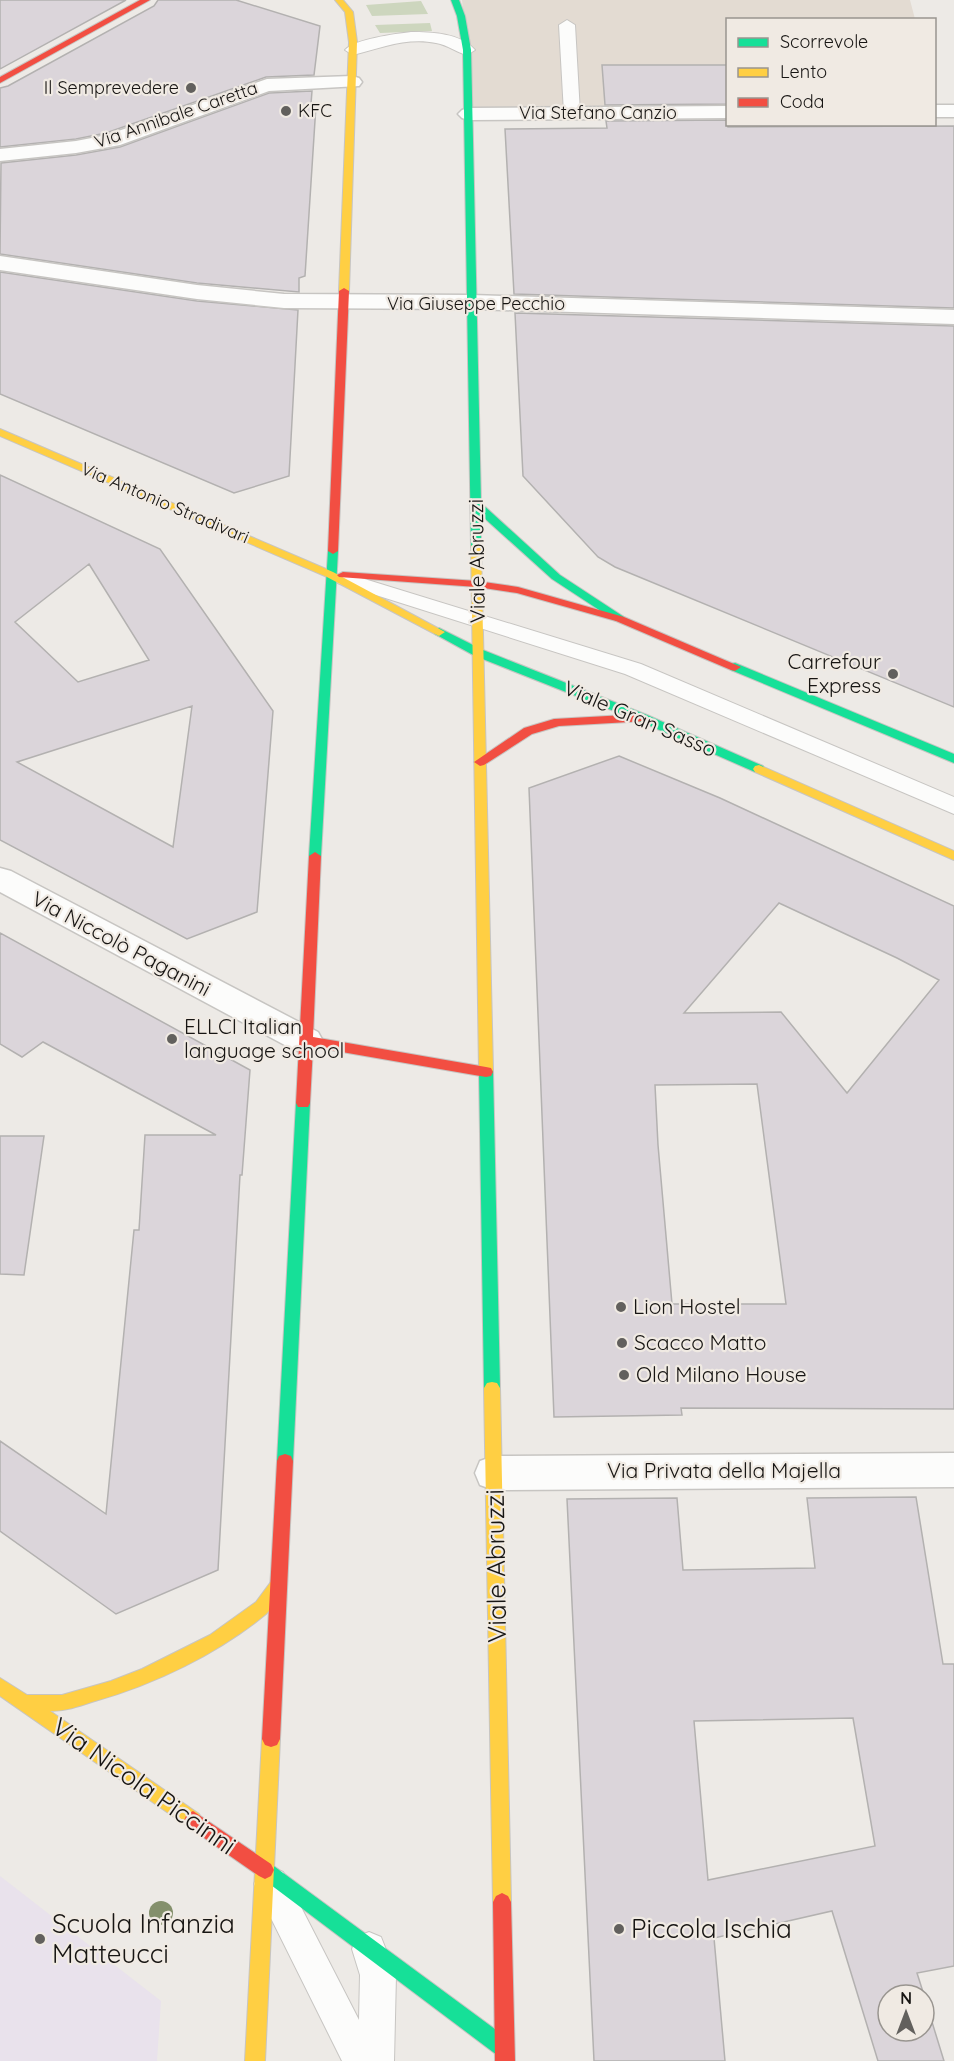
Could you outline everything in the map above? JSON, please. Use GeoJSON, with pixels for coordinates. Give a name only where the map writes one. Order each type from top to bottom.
{"type":"FeatureCollection","features":[{"type":"Feature","properties":{"kind":"main road"},"geometry":{"type":"LineString","coordinates":[[0,80],[146,0]]}},
{"type":"Feature","properties":{"kind":"main road"},"geometry":{"type":"LineString","coordinates":[[255,2061],[330,574],[336,510],[353,50],[351,21],[346,8],[339,0]]}},
{"type":"Feature","properties":{"kind":"main road","name":"Viale Abruzzi"},"geometry":{"type":"LineString","coordinates":[[455,0],[468,51],[505,2055]]}},
{"type":"Feature","properties":{"kind":"main road","name":"Via Antonio Stradivari"},"geometry":{"type":"LineString","coordinates":[[0,432],[330,574]]}},
{"type":"Feature","properties":{"kind":"main road"},"geometry":{"type":"LineString","coordinates":[[476,505],[555,577],[620,619]]}},
{"type":"Feature","properties":{"kind":"main road"},"geometry":{"type":"LineString","coordinates":[[330,574],[477,584],[518,590],[620,619],[954,759]]}},
{"type":"Feature","properties":{"kind":"main road","name":"Viale Gran Sasso"},"geometry":{"type":"LineString","coordinates":[[330,574],[479,653],[643,718],[954,856]]}},
{"type":"Feature","properties":{"kind":"main road"},"geometry":{"type":"LineString","coordinates":[[480,762],[528,731],[558,722],[643,718]]}},
{"type":"Feature","properties":{"kind":"main road"},"geometry":{"type":"LineString","coordinates":[[306,1041],[486,1072]]}},
{"type":"Feature","properties":{"kind":"main road","name":"Via Nicola Piccinni"},"geometry":{"type":"LineString","coordinates":[[23,1703],[62,1703],[111,1689],[148,1675],[216,1640],[262,1607],[279,1584]]}},
{"type":"Feature","properties":{"kind":"main road","name":"Via Nicola Piccinni"},"geometry":{"type":"LineString","coordinates":[[0,1686],[264,1870],[368,1947],[505,2055]]}},
{"type":"Feature","properties":{"kind":"street","name":"Via Annibale Caretta"},"geometry":{"type":"LineString","coordinates":[[0,155],[76,147],[112,140],[267,85],[352,82]]}},
{"type":"Feature","properties":{"kind":"street"},"geometry":{"type":"LineString","coordinates":[[936,111],[954,111]]}},
{"type":"Feature","properties":{"kind":"street","name":"Via Stefano Canzio"},"geometry":{"type":"LineString","coordinates":[[469,114],[726,112]]}},
{"type":"Feature","properties":{"kind":"street","name":"Via Giuseppe Pecchio"},"geometry":{"type":"LineString","coordinates":[[0,263],[225,296],[342,303],[472,302],[954,316]]}},
{"type":"Feature","properties":{"kind":"street","name":"Via Niccolò Paganini"},"geometry":{"type":"LineString","coordinates":[[0,879],[306,1041]]}},
{"type":"Feature","properties":{"kind":"street","name":"Via Privata della Majella"},"geometry":{"type":"LineString","coordinates":[[494,1473],[954,1470]]}},
{"type":"Feature","properties":{"kind":"lane"},"geometry":{"type":"LineString","coordinates":[[567,25],[572,113]]}},
{"type":"Feature","properties":{"kind":"lane"},"geometry":{"type":"LineString","coordinates":[[353,50],[390,40],[419,37],[451,41],[468,51]]}},
{"type":"Feature","properties":{"kind":"lane","name":"Viale Gran Sasso"},"geometry":{"type":"LineString","coordinates":[[330,574],[633,669],[954,806]]}},
{"type":"Feature","properties":{"kind":"lane"},"geometry":{"type":"LineString","coordinates":[[264,1870],[360,2061]]}},
{"type":"Feature","properties":{"kind":"lane"},"geometry":{"type":"LineString","coordinates":[[368,1947],[378,1974],[376,2061]]}},
{"type":"Feature","properties":{"kind":"shaded area"},"geometry":{"type":"Polygon","coordinates":[[[462,0],[910,0],[915,18],[726,18],[726,110],[473,111],[462,0]]]}},
{"type":"Feature","properties":{"kind":"shaded area","name":"Scuola Infanzia Matteucci"},"geometry":{"type":"Polygon","coordinates":[[[0,1876],[161,2001],[157,2061],[0,2061],[0,1876]]]}},
{"type":"Feature","properties":{"kind":"green space"},"geometry":{"type":"Polygon","coordinates":[[[421,1],[428,14],[372,16],[366,5],[421,1]]]}},
{"type":"Feature","properties":{"kind":"green space"},"geometry":{"type":"Polygon","coordinates":[[[430,23],[432,31],[380,33],[375,25],[430,23]]]}},
{"type":"Feature","properties":{"kind":"building"},"geometry":{"type":"Polygon","coordinates":[[[0,0],[126,0],[0,69],[0,0]]]}},
{"type":"Feature","properties":{"kind":"building"},"geometry":{"type":"Polygon","coordinates":[[[158,0],[236,0],[320,26],[314,75],[266,77],[106,133],[76,139],[0,147],[0,88],[8,86],[154,6],[158,0]]]}},
{"type":"Feature","properties":{"kind":"building"},"geometry":{"type":"Polygon","coordinates":[[[602,65],[726,65],[726,104],[605,105],[602,65]]]}},
{"type":"Feature","properties":{"kind":"building"},"geometry":{"type":"Polygon","coordinates":[[[312,91],[311,104],[316,105],[305,276],[299,278],[299,292],[197,283],[0,254],[1,163],[76,155],[120,147],[269,93],[312,91]]]}},
{"type":"Feature","properties":{"kind":"building"},"geometry":{"type":"Polygon","coordinates":[[[726,120],[728,127],[954,126],[954,308],[514,294],[505,129],[607,128],[606,121],[726,120]]]}},
{"type":"Feature","properties":{"kind":"building"},"geometry":{"type":"Polygon","coordinates":[[[0,272],[197,301],[298,310],[289,476],[234,493],[0,394],[0,272]]]}},
{"type":"Feature","properties":{"kind":"building"},"geometry":{"type":"Polygon","coordinates":[[[515,313],[954,326],[954,707],[615,567],[598,557],[523,476],[515,313]]]}},
{"type":"Feature","properties":{"kind":"building"},"geometry":{"type":"Polygon","coordinates":[[[0,475],[160,549],[273,711],[257,912],[187,939],[0,840],[0,475]],[[89,564],[15,622],[78,682],[149,660],[89,564]],[[192,706],[17,762],[173,847],[192,706]]]}},
{"type":"Feature","properties":{"kind":"building"},"geometry":{"type":"Polygon","coordinates":[[[619,756],[720,798],[954,906],[954,1409],[681,1408],[682,1415],[554,1417],[529,788],[619,756]],[[779,903],[684,1013],[781,1012],[847,1093],[939,980],[779,903]],[[757,1084],[655,1085],[672,1304],[786,1304],[757,1084]]]}},
{"type":"Feature","properties":{"kind":"building"},"geometry":{"type":"Polygon","coordinates":[[[0,933],[250,1070],[242,1175],[240,1175],[218,1570],[116,1614],[0,1531],[0,1441],[106,1514],[134,1230],[139,1230],[145,1135],[216,1135],[43,1042],[22,1057],[0,1044],[0,933]]]}},
{"type":"Feature","properties":{"kind":"building"},"geometry":{"type":"Polygon","coordinates":[[[0,1136],[44,1136],[24,1275],[0,1274],[0,1136]]]}},
{"type":"Feature","properties":{"kind":"building"},"geometry":{"type":"Polygon","coordinates":[[[916,1497],[943,1664],[954,1664],[954,1966],[917,1973],[920,1983],[876,1983],[876,2043],[936,2043],[936,2035],[944,2061],[878,2061],[832,1911],[714,1938],[725,2061],[594,2061],[567,1499],[677,1498],[683,1570],[815,1568],[807,1498],[916,1497]],[[853,1718],[694,1721],[708,1880],[875,1846],[853,1718]]]}},
{"type":"Feature","properties":{"kind":"traffic: fast"},"geometry":{"type":"LineString","coordinates":[[455,0],[461,16],[467,50],[476,546]]}},
{"type":"Feature","properties":{"kind":"traffic: fast"},"geometry":{"type":"LineString","coordinates":[[476,505],[556,577],[620,619]]}},
{"type":"Feature","properties":{"kind":"traffic: fast"},"geometry":{"type":"LineString","coordinates":[[315,856],[333,551]]}},
{"type":"Feature","properties":{"kind":"traffic: fast"},"geometry":{"type":"LineString","coordinates":[[439,632],[479,653],[643,718],[759,769]]}},
{"type":"Feature","properties":{"kind":"traffic: fast"},"geometry":{"type":"LineString","coordinates":[[735,667],[954,759]]}},
{"type":"Feature","properties":{"kind":"traffic: fast"},"geometry":{"type":"LineString","coordinates":[[486,1070],[492,1388]]}},
{"type":"Feature","properties":{"kind":"traffic: fast"},"geometry":{"type":"LineString","coordinates":[[285,1461],[303,1103]]}},
{"type":"Feature","properties":{"kind":"traffic: fast"},"geometry":{"type":"LineString","coordinates":[[265,1870],[504,2048]]}},
{"type":"Feature","properties":{"kind":"traffic: slow"},"geometry":{"type":"LineString","coordinates":[[339,0],[349,12],[353,42],[344,291]]}},
{"type":"Feature","properties":{"kind":"traffic: slow"},"geometry":{"type":"LineString","coordinates":[[0,432],[329,574],[439,632]]}},
{"type":"Feature","properties":{"kind":"traffic: slow"},"geometry":{"type":"LineString","coordinates":[[476,546],[486,1070]]}},
{"type":"Feature","properties":{"kind":"traffic: slow"},"geometry":{"type":"LineString","coordinates":[[759,769],[954,856]]}},
{"type":"Feature","properties":{"kind":"traffic: slow"},"geometry":{"type":"LineString","coordinates":[[492,1388],[502,1902]]}},
{"type":"Feature","properties":{"kind":"traffic: slow"},"geometry":{"type":"LineString","coordinates":[[23,1703],[62,1703],[111,1689],[148,1675],[216,1640],[262,1607],[279,1584]]}},
{"type":"Feature","properties":{"kind":"traffic: slow"},"geometry":{"type":"LineString","coordinates":[[0,1686],[193,1820]]}},
{"type":"Feature","properties":{"kind":"traffic: slow"},"geometry":{"type":"LineString","coordinates":[[255,2061],[271,1739]]}},
{"type":"Feature","properties":{"kind":"traffic: jam"},"geometry":{"type":"LineString","coordinates":[[0,80],[146,0]]}},
{"type":"Feature","properties":{"kind":"traffic: jam"},"geometry":{"type":"LineString","coordinates":[[333,551],[344,291]]}},
{"type":"Feature","properties":{"kind":"traffic: jam"},"geometry":{"type":"LineString","coordinates":[[343,575],[477,584],[518,590],[620,619],[735,667]]}},
{"type":"Feature","properties":{"kind":"traffic: jam"},"geometry":{"type":"LineString","coordinates":[[480,762],[528,731],[558,722],[643,718]]}},
{"type":"Feature","properties":{"kind":"traffic: jam"},"geometry":{"type":"LineString","coordinates":[[303,1103],[315,856]]}},
{"type":"Feature","properties":{"kind":"traffic: jam"},"geometry":{"type":"LineString","coordinates":[[306,1041],[486,1072]]}},
{"type":"Feature","properties":{"kind":"traffic: jam"},"geometry":{"type":"LineString","coordinates":[[271,1739],[285,1461]]}},
{"type":"Feature","properties":{"kind":"traffic: jam"},"geometry":{"type":"LineString","coordinates":[[193,1820],[265,1870]]}},
{"type":"Feature","properties":{"kind":"traffic: jam"},"geometry":{"type":"LineString","coordinates":[[502,1902],[505,2061]]}},
{"type":"Feature","properties":{"kind":"place","name":"Il Semprevedere"},"geometry":{"type":"Point","coordinates":[191,88]}},
{"type":"Feature","properties":{"kind":"place","name":"KFC"},"geometry":{"type":"Point","coordinates":[286,111]}},
{"type":"Feature","properties":{"kind":"place","name":"Carrefour Express"},"geometry":{"type":"Point","coordinates":[893,674]}},
{"type":"Feature","properties":{"kind":"place","name":"ELLCI Italian language school"},"geometry":{"type":"Point","coordinates":[172,1039]}},
{"type":"Feature","properties":{"kind":"place","name":"Lion Hostel"},"geometry":{"type":"Point","coordinates":[621,1307]}},
{"type":"Feature","properties":{"kind":"place","name":"Scacco Matto"},"geometry":{"type":"Point","coordinates":[622,1343]}},
{"type":"Feature","properties":{"kind":"place","name":"Old Milano House"},"geometry":{"type":"Point","coordinates":[624,1375]}},
{"type":"Feature","properties":{"kind":"place","name":"Piccola Ischia"},"geometry":{"type":"Point","coordinates":[619,1929]}},
{"type":"Feature","properties":{"kind":"place","name":"Scuola Infanzia Matteucci"},"geometry":{"type":"Point","coordinates":[40,1939]}}]}
